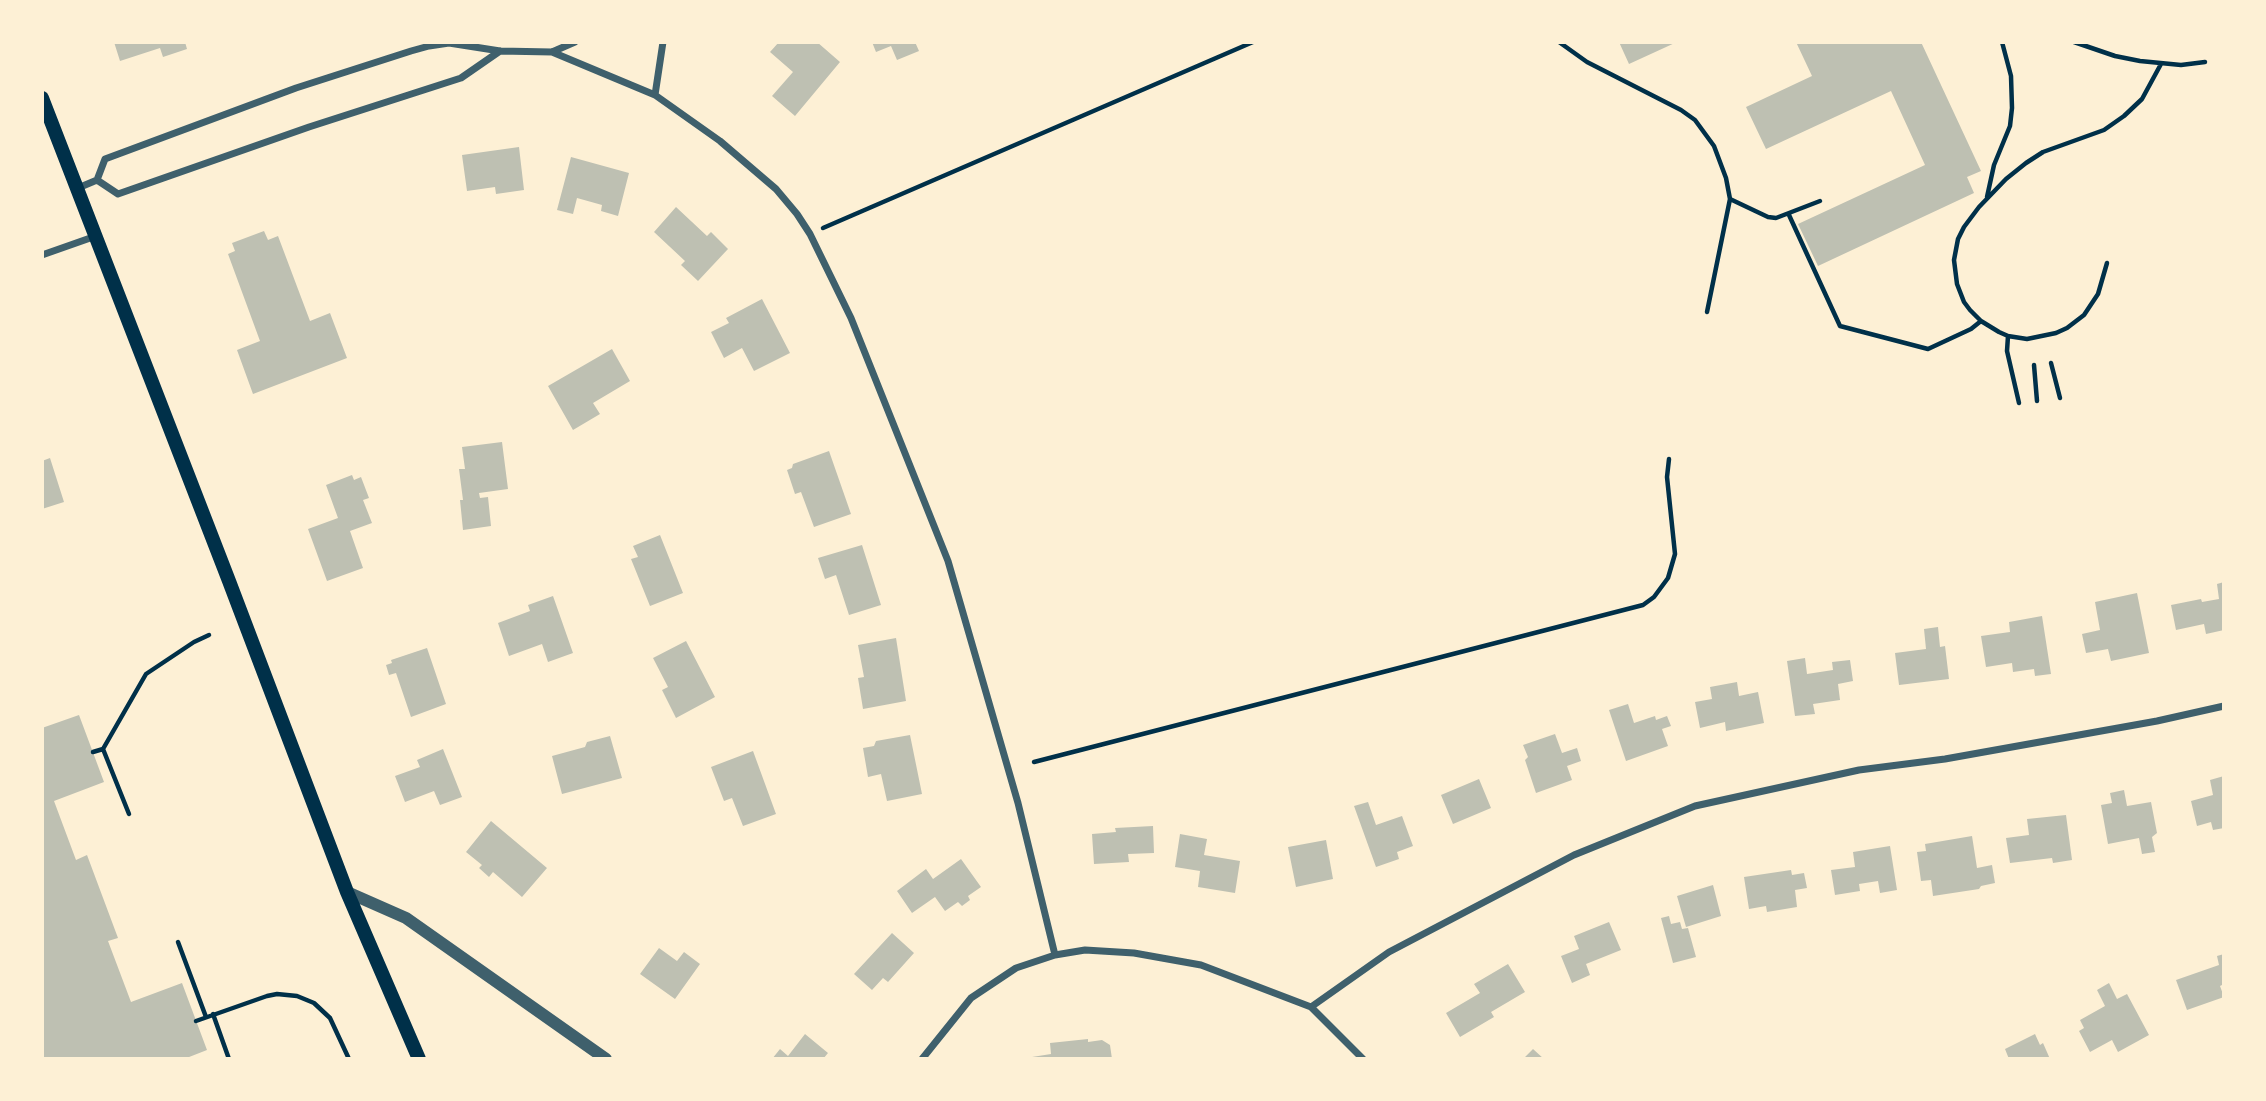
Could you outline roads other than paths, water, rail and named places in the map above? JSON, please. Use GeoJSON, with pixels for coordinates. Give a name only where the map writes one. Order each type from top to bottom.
{"type":"FeatureCollection","features":[{"type":"Feature","properties":{"kind":"main road"},"geometry":{"type":"LineString","coordinates":[[42,98],[347,892],[419,1059]]}},
{"type":"Feature","properties":{"kind":"street"},"geometry":{"type":"LineString","coordinates":[[552,52],[575,42]]}},
{"type":"Feature","properties":{"kind":"street"},"geometry":{"type":"LineString","coordinates":[[654,96],[663,42]]}},
{"type":"Feature","properties":{"kind":"street"},"geometry":{"type":"LineString","coordinates":[[78,188],[97,180],[105,159],[296,88],[429,46],[449,43],[500,51],[552,52],[654,96],[720,141],[776,189],[797,214],[810,234],[851,318],[948,561],[1018,803],[1055,955]]}},
{"type":"Feature","properties":{"kind":"street"},"geometry":{"type":"LineString","coordinates":[[97,180],[118,194],[309,127],[461,78],[500,51]]}},
{"type":"Feature","properties":{"kind":"street"},"geometry":{"type":"LineString","coordinates":[[42,256],[96,236]]}},
{"type":"Feature","properties":{"kind":"street"},"geometry":{"type":"LineString","coordinates":[[1311,1007],[1389,952],[1562,861],[1695,806],[1859,770],[1945,759],[2157,721],[2224,706]]}},
{"type":"Feature","properties":{"kind":"street"},"geometry":{"type":"LineString","coordinates":[[347,892],[406,918],[606,1059]]}},
{"type":"Feature","properties":{"kind":"street"},"geometry":{"type":"LineString","coordinates":[[922,1059],[971,998],[1016,968],[1055,955],[1085,950],[1134,953],[1201,965],[1311,1007],[1363,1059]]}}]}
